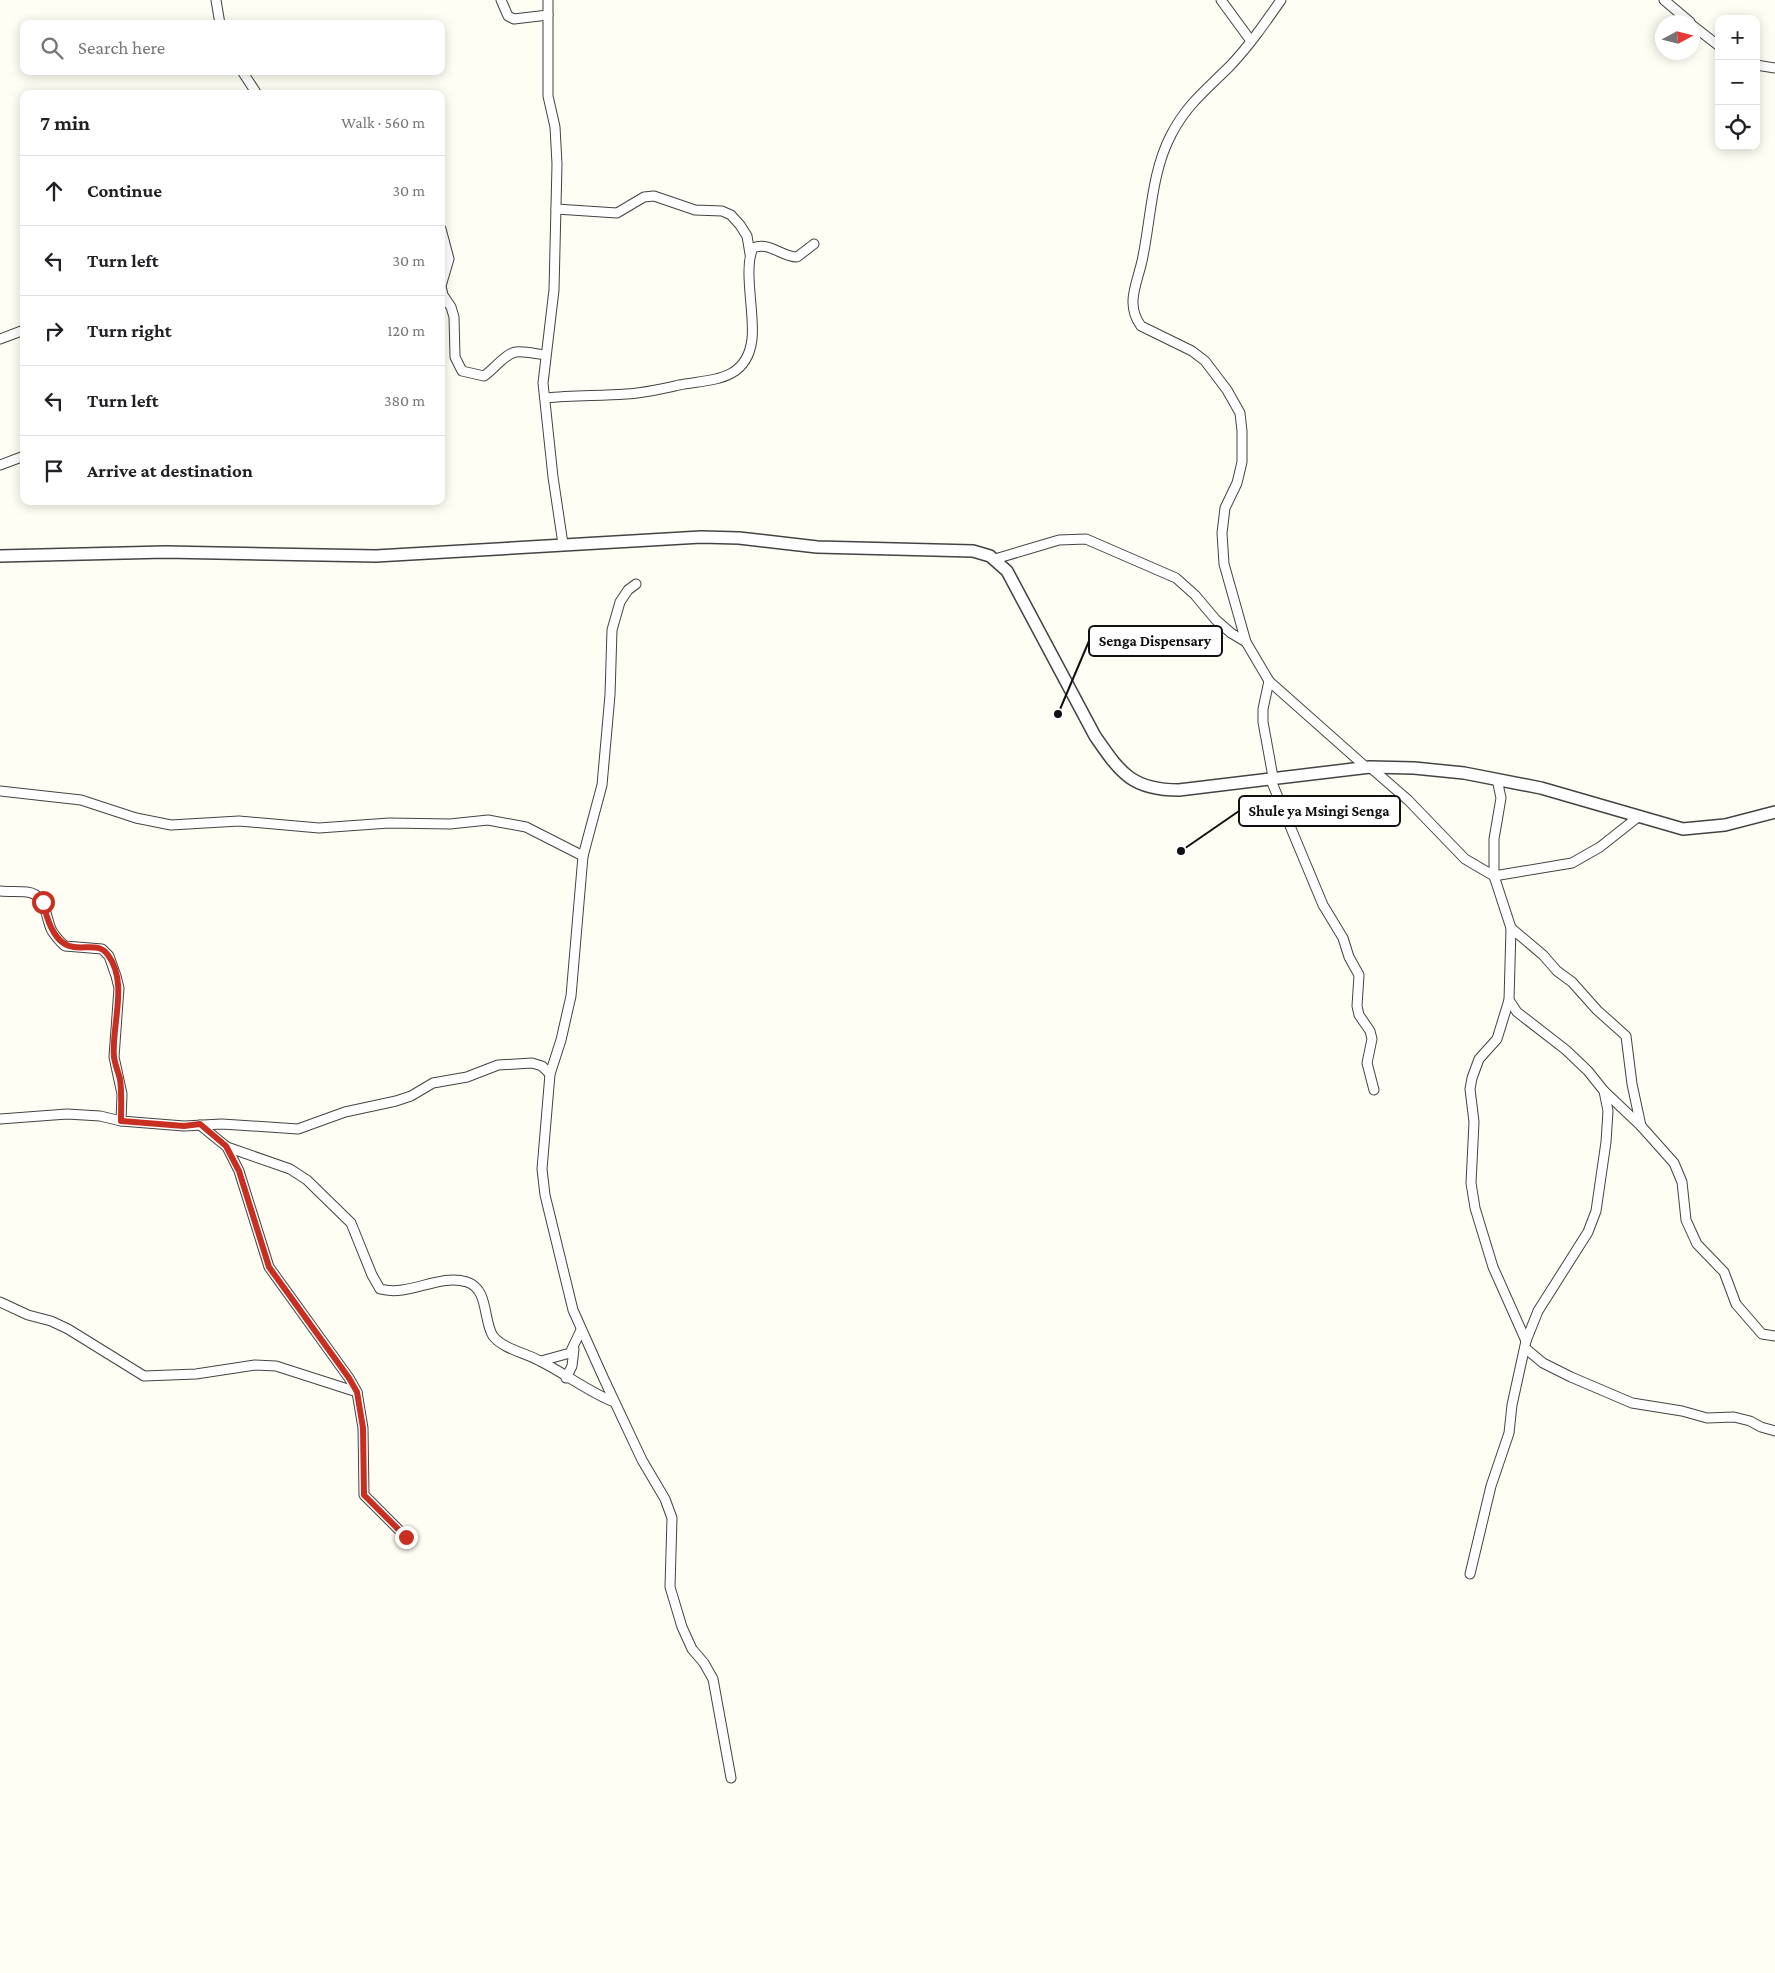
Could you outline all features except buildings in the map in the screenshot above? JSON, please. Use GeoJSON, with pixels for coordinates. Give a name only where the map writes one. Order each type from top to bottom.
{"type":"FeatureCollection","features":[{"type":"Feature","properties":{"kind":"street"},"geometry":{"type":"LineString","coordinates":[[216,0],[219,20]]}},
{"type":"Feature","properties":{"kind":"street"},"geometry":{"type":"LineString","coordinates":[[501,0],[508,16],[514,19],[548,15]]}},
{"type":"Feature","properties":{"kind":"street"},"geometry":{"type":"LineString","coordinates":[[548,0],[548,96],[556,134],[556,209],[554,290],[543,383],[554,485],[563,544]]}},
{"type":"Feature","properties":{"kind":"street"},"geometry":{"type":"LineString","coordinates":[[1220,0],[1251,41]]}},
{"type":"Feature","properties":{"kind":"street"},"geometry":{"type":"LineString","coordinates":[[1281,0],[1251,41],[1230,65],[1194,100],[1170,136],[1155,184],[1142,262],[1132,293],[1135,314],[1141,326],[1192,351],[1205,362],[1227,390],[1240,413],[1242,462],[1237,483],[1225,508],[1222,533],[1224,564],[1246,642],[1269,681],[1408,800],[1465,859],[1494,876],[1572,863],[1600,848],[1638,817]]}},
{"type":"Feature","properties":{"kind":"street"},"geometry":{"type":"LineString","coordinates":[[1664,0],[1681,15]]}},
{"type":"Feature","properties":{"kind":"street"},"geometry":{"type":"LineString","coordinates":[[1700,31],[1715,43]]}},
{"type":"Feature","properties":{"kind":"street"},"geometry":{"type":"LineString","coordinates":[[1760,66],[1775,68]]}},
{"type":"Feature","properties":{"kind":"street"},"geometry":{"type":"LineString","coordinates":[[244,75],[254,90]]}},
{"type":"Feature","properties":{"kind":"street"},"geometry":{"type":"LineString","coordinates":[[546,398],[666,390],[721,378],[731,373],[745,361],[752,339],[750,254],[747,236],[731,215],[722,211],[695,210],[654,196],[644,198],[617,213],[556,209]]}},
{"type":"Feature","properties":{"kind":"street"},"geometry":{"type":"LineString","coordinates":[[445,244],[449,259],[445,272]]}},
{"type":"Feature","properties":{"kind":"street"},"geometry":{"type":"LineString","coordinates":[[750,254],[753,248],[765,246],[787,256],[797,257],[814,244]]}},
{"type":"Feature","properties":{"kind":"street"},"geometry":{"type":"LineString","coordinates":[[445,298],[451,307],[454,317],[454,357],[462,371],[484,376],[497,367],[504,358],[516,352],[545,355]]}},
{"type":"Feature","properties":{"kind":"street"},"geometry":{"type":"LineString","coordinates":[[0,339],[20,332]]}},
{"type":"Feature","properties":{"kind":"street"},"geometry":{"type":"LineString","coordinates":[[0,465],[20,458]]}},
{"type":"Feature","properties":{"kind":"street"},"geometry":{"type":"LineString","coordinates":[[0,556],[165,552],[376,556],[701,537],[739,538],[817,547],[973,551],[996,559],[1007,571],[1095,736],[1111,759],[1126,776],[1137,784],[1168,790],[1272,777],[1369,768],[1414,768],[1497,779],[1579,798],[1682,829],[1725,825],[1775,812]]}},
{"type":"Feature","properties":{"kind":"street"},"geometry":{"type":"LineString","coordinates":[[996,559],[1059,540],[1086,539],[1176,578],[1195,595],[1216,620],[1231,633],[1246,642]]}},
{"type":"Feature","properties":{"kind":"street"},"geometry":{"type":"LineString","coordinates":[[636,584],[628,590],[620,602],[612,630],[610,695],[602,785],[583,856],[571,996],[561,1040],[550,1074],[542,1169],[545,1195],[563,1271],[581,1330],[642,1460],[665,1498],[672,1518],[670,1586],[685,1634],[713,1679],[731,1778]]}},
{"type":"Feature","properties":{"kind":"street"},"geometry":{"type":"LineString","coordinates":[[1269,681],[1263,709],[1263,722],[1272,777],[1323,905],[1360,975],[1357,1006],[1359,1015],[1370,1031],[1372,1039],[1367,1063],[1374,1090]]}},
{"type":"Feature","properties":{"kind":"street"},"geometry":{"type":"LineString","coordinates":[[1497,779],[1501,798],[1494,839],[1494,876],[1511,928],[1509,1000],[1497,1039],[1479,1059],[1470,1089],[1474,1122],[1472,1183],[1475,1208],[1493,1267],[1526,1344],[1543,1362],[1632,1403],[1682,1410],[1707,1418],[1734,1417],[1775,1431]]}},
{"type":"Feature","properties":{"kind":"street"},"geometry":{"type":"LineString","coordinates":[[0,791],[81,800],[136,818],[171,825],[239,821],[318,828],[389,823],[450,824],[488,820],[526,826],[583,856]]}},
{"type":"Feature","properties":{"kind":"street"},"geometry":{"type":"LineString","coordinates":[[0,891],[28,892],[39,896],[43,902],[52,931],[65,946],[102,949],[109,956],[119,988],[114,1057],[122,1094],[121,1121]]}},
{"type":"Feature","properties":{"kind":"street"},"geometry":{"type":"LineString","coordinates":[[1511,928],[1557,971],[1572,982],[1590,1003],[1626,1036],[1632,1084],[1641,1126]]}},
{"type":"Feature","properties":{"kind":"street"},"geometry":{"type":"LineString","coordinates":[[1509,1000],[1518,1012],[1566,1050],[1604,1091],[1641,1126],[1674,1163],[1680,1174],[1686,1220],[1697,1244],[1724,1272],[1736,1304],[1762,1334],[1775,1336]]}},
{"type":"Feature","properties":{"kind":"street"},"geometry":{"type":"LineString","coordinates":[[0,1119],[67,1114],[184,1126],[222,1124],[298,1129],[345,1112],[396,1101],[411,1096],[434,1083],[467,1077],[498,1065],[532,1063],[542,1066],[550,1074]]}},
{"type":"Feature","properties":{"kind":"street"},"geometry":{"type":"LineString","coordinates":[[1470,1574],[1491,1486],[1509,1433],[1512,1405],[1526,1344],[1538,1311],[1588,1232],[1596,1211],[1606,1142],[1608,1111],[1604,1091]]}},
{"type":"Feature","properties":{"kind":"street"},"geometry":{"type":"LineString","coordinates":[[200,1124],[226,1146],[290,1169],[307,1180],[351,1223],[372,1276],[380,1289],[402,1292],[431,1284],[455,1281],[468,1282],[481,1296],[493,1335],[503,1344],[541,1361],[566,1378],[614,1402]]}},
{"type":"Feature","properties":{"kind":"street"},"geometry":{"type":"LineString","coordinates":[[226,1146],[239,1171],[252,1207],[264,1255],[269,1267],[349,1378],[357,1392],[364,1444],[364,1495],[406,1537]]}},
{"type":"Feature","properties":{"kind":"street"},"geometry":{"type":"LineString","coordinates":[[0,1302],[28,1316],[51,1321],[68,1329],[144,1376],[196,1374],[255,1365],[276,1366],[357,1392]]}},
{"type":"Feature","properties":{"kind":"street"},"geometry":{"type":"LineString","coordinates":[[566,1378],[572,1366],[575,1346],[581,1330]]}},
{"type":"Feature","properties":{"kind":"street"},"geometry":{"type":"LineString","coordinates":[[541,1361],[564,1356],[570,1353],[575,1346]]}},
{"type":"Feature","properties":{"kind":"place","name":"Senga Dispensary"},"geometry":{"type":"Point","coordinates":[1058,714]}},
{"type":"Feature","properties":{"kind":"place","name":"Shule ya Msingi Senga"},"geometry":{"type":"Point","coordinates":[1181,851]}},
{"type":"Feature","properties":{"kind":"route"},"geometry":{"type":"LineString","coordinates":[[43,902],[52,931],[65,946],[102,949],[109,956],[119,988],[114,1057],[122,1094],[121,1121],[184,1126],[200,1124],[226,1146],[239,1171],[247,1193],[269,1267],[298,1305],[357,1392],[365,1452],[364,1495],[406,1537]]}}]}
